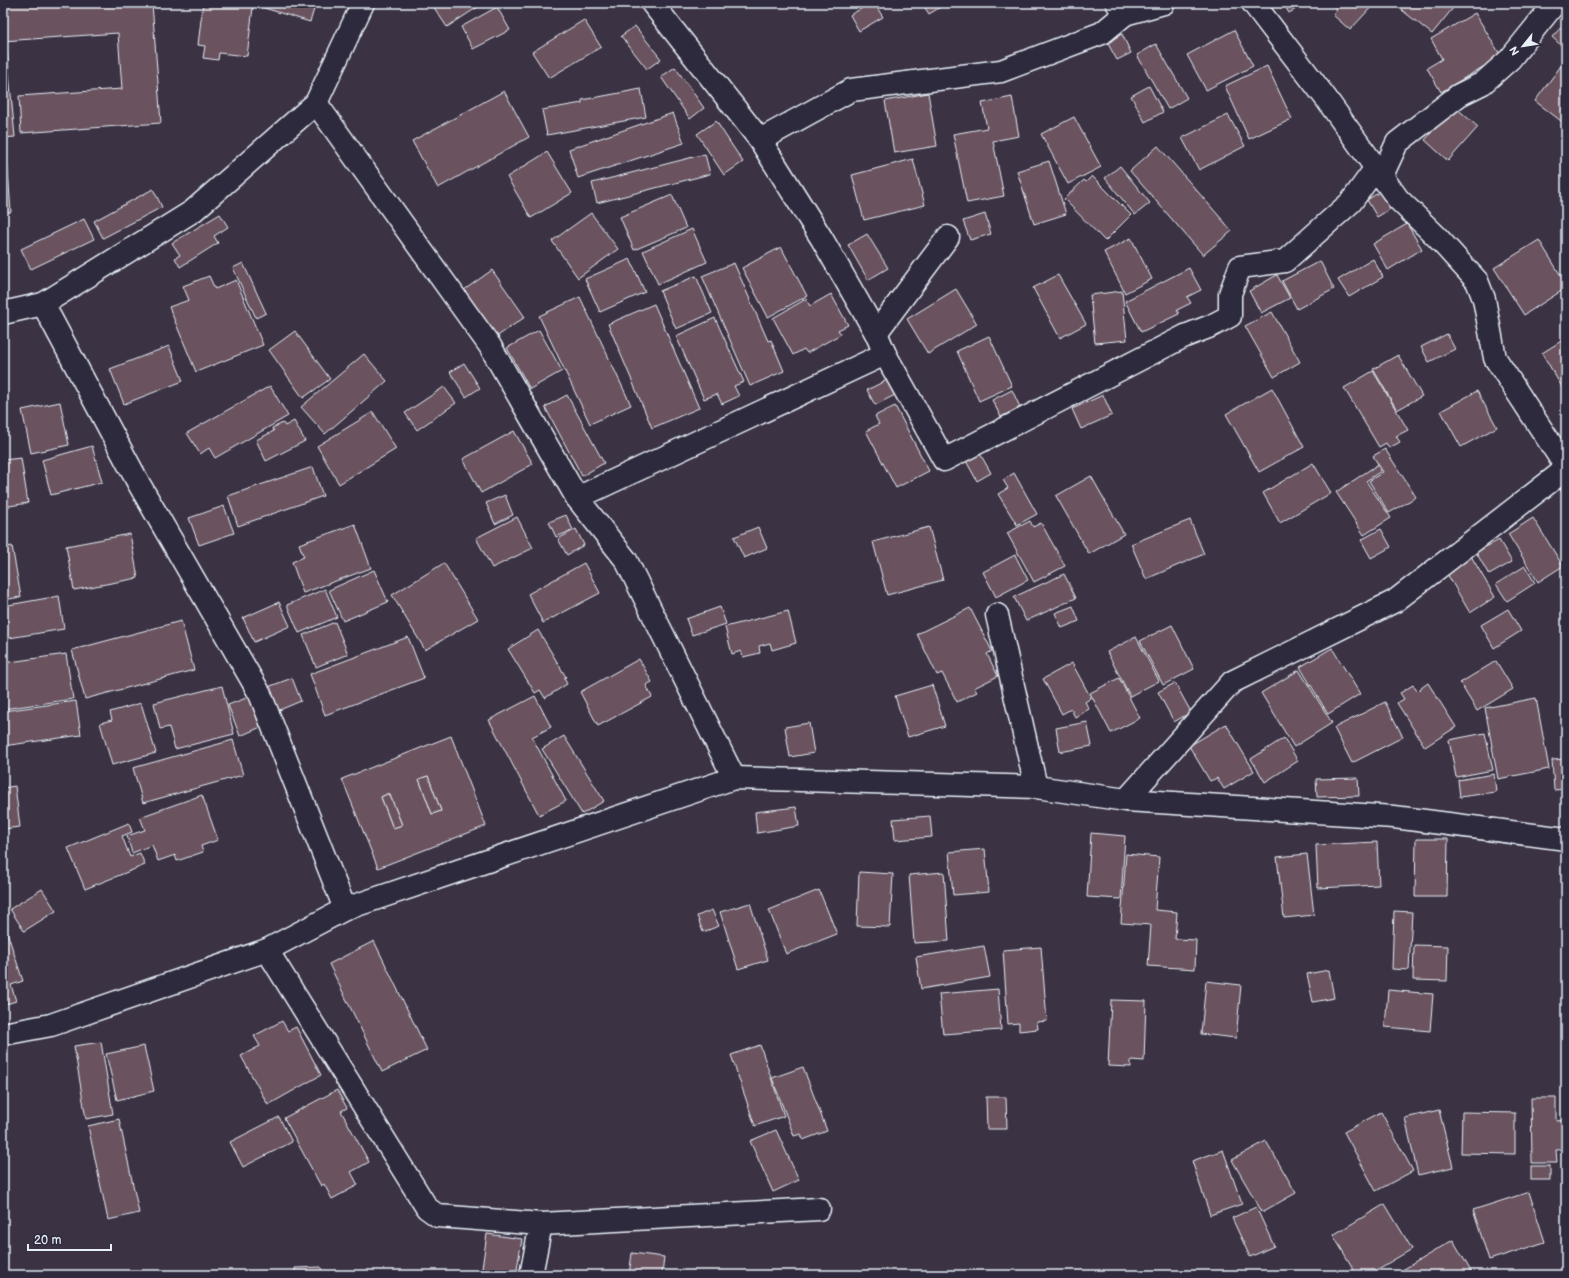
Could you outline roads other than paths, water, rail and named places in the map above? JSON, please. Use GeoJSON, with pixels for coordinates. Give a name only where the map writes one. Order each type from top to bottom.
{"type":"FeatureCollection","features":[{"type":"Feature","properties":{"kind":"street"},"geometry":{"type":"LineString","coordinates":[[3,313],[43,304],[193,211],[316,103],[363,3]]}},
{"type":"Feature","properties":{"kind":"street"},"geometry":{"type":"LineString","coordinates":[[652,3],[760,140],[822,239],[876,333],[885,354],[944,460],[1185,336],[1211,326],[1230,316],[1230,294],[1240,267],[1285,261],[1351,202],[1375,169]]}},
{"type":"Feature","properties":{"kind":"street"},"geometry":{"type":"LineString","coordinates":[[760,140],[851,90],[1001,72],[1102,33],[1121,9],[1164,3]]}},
{"type":"Feature","properties":{"kind":"street"},"geometry":{"type":"LineString","coordinates":[[1126,800],[1232,682],[1396,601],[1566,468],[1495,358],[1484,299],[1477,281],[1436,236],[1398,199],[1375,169],[1325,97],[1253,3]]}},
{"type":"Feature","properties":{"kind":"street"},"geometry":{"type":"LineString","coordinates":[[1375,169],[1385,169],[1397,143],[1459,95],[1483,83],[1510,59],[1555,3]]}},
{"type":"Feature","properties":{"kind":"street"},"geometry":{"type":"LineString","coordinates":[[316,103],[490,346],[578,498],[626,560],[734,778]]}},
{"type":"Feature","properties":{"kind":"street"},"geometry":{"type":"LineString","coordinates":[[876,333],[948,238]]}},
{"type":"Feature","properties":{"kind":"street"},"geometry":{"type":"LineString","coordinates":[[43,304],[139,484],[260,694],[345,909]]}},
{"type":"Feature","properties":{"kind":"street"},"geometry":{"type":"LineString","coordinates":[[578,498],[885,354]]}},
{"type":"Feature","properties":{"kind":"street"},"geometry":{"type":"LineString","coordinates":[[996,615],[1036,787]]}},
{"type":"Feature","properties":{"kind":"street"},"geometry":{"type":"LineString","coordinates":[[3,1034],[51,1025],[267,950],[345,909],[734,778],[1036,787],[1126,800],[1394,817],[1566,838]]}},
{"type":"Feature","properties":{"kind":"street"},"geometry":{"type":"LineString","coordinates":[[267,950],[427,1208],[438,1216],[541,1224],[819,1209]]}},
{"type":"Feature","properties":{"kind":"street"},"geometry":{"type":"LineString","coordinates":[[531,1275],[541,1224]]}}]}
